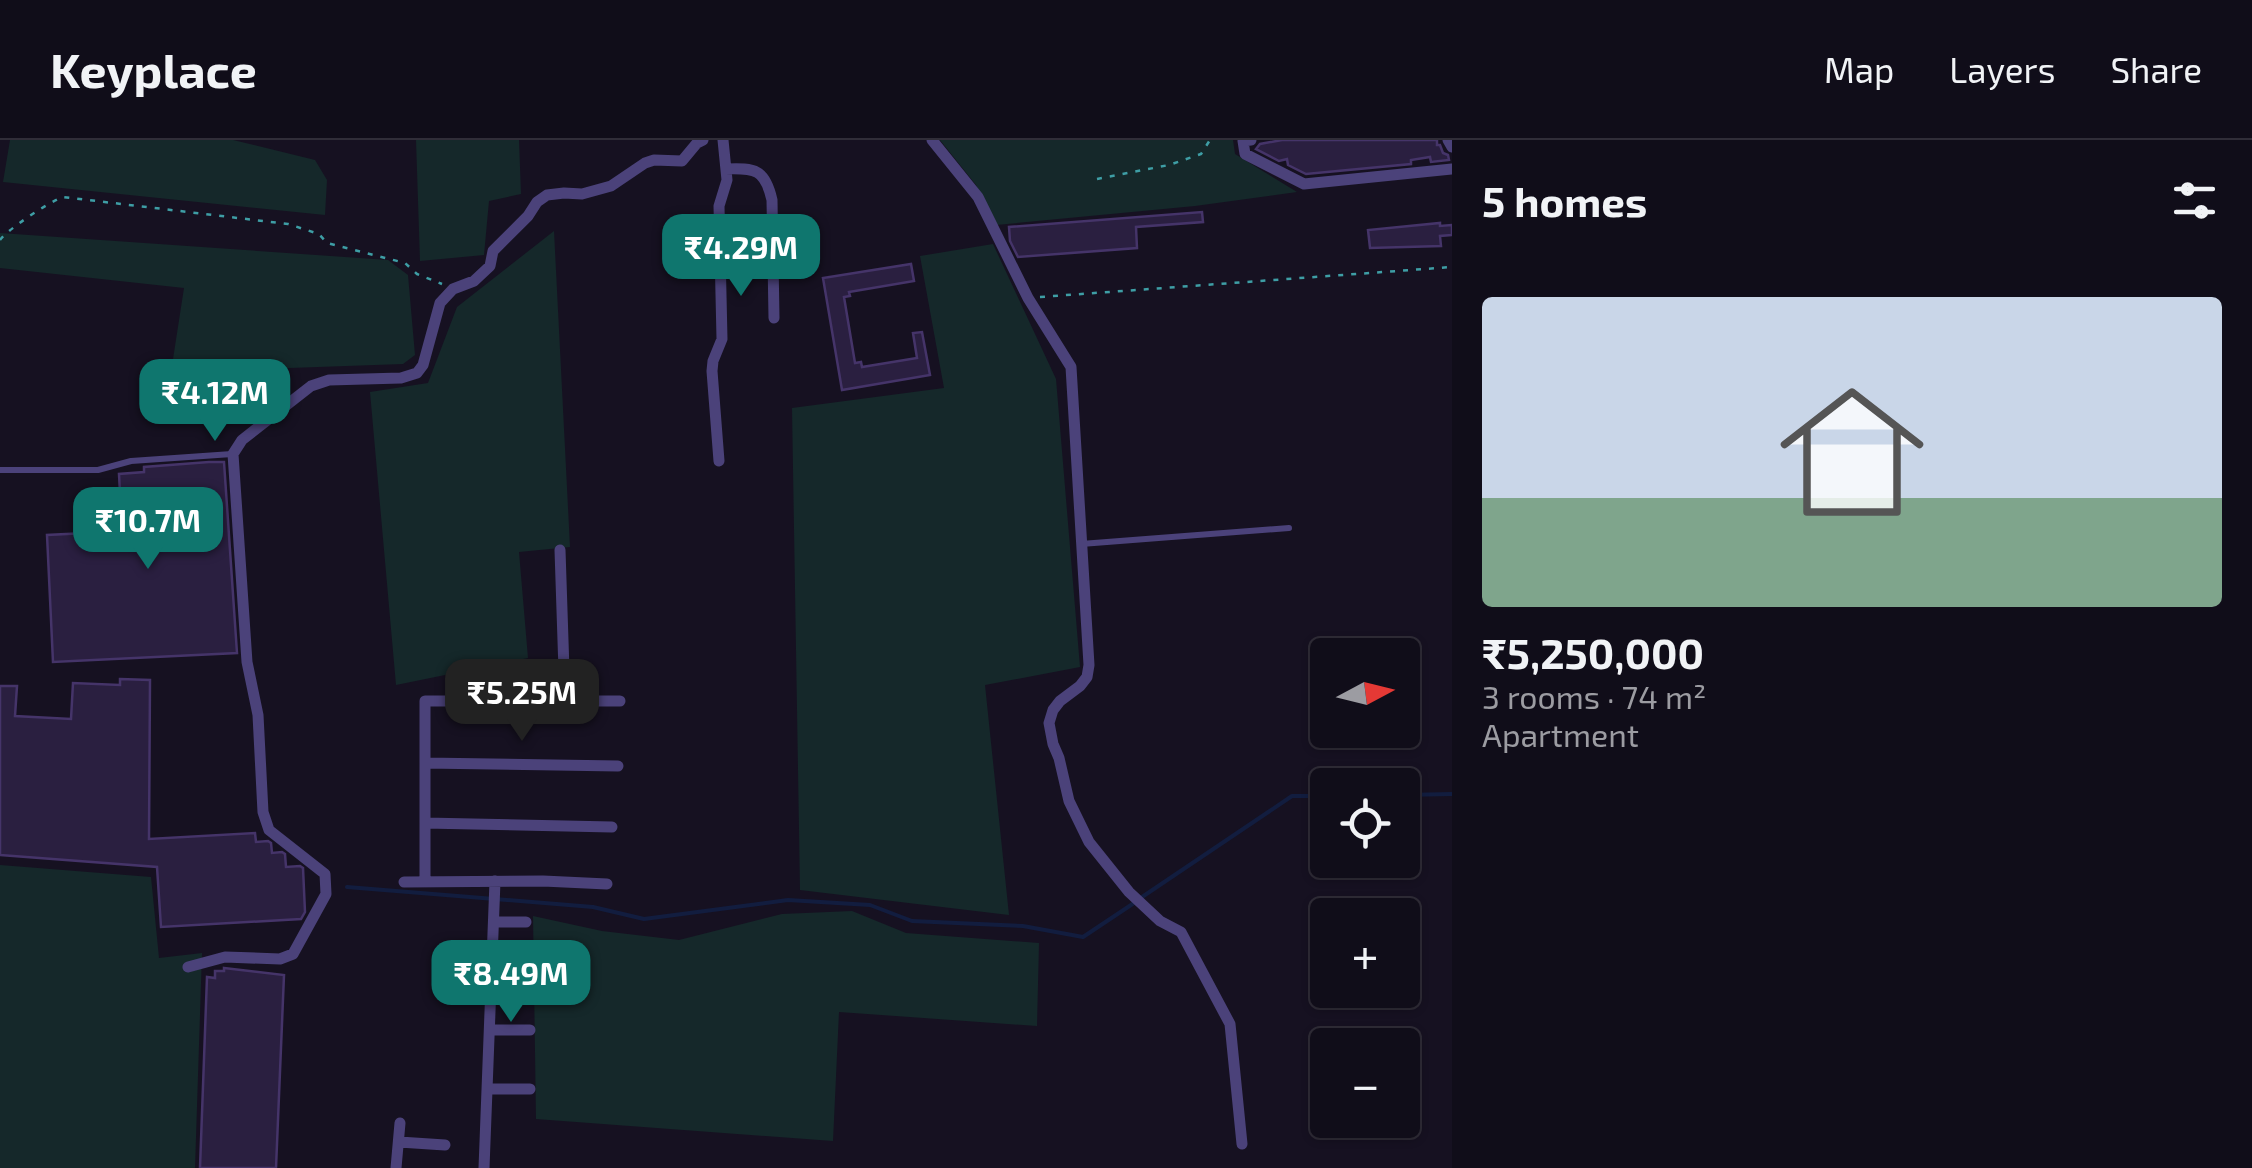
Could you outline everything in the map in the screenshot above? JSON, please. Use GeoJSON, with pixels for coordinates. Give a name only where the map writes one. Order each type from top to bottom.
{"type":"FeatureCollection","features":[{"type":"Feature","properties":{"kind":"street"},"geometry":{"type":"LineString","coordinates":[[188,967],[225,957],[280,960],[293,954],[326,894],[325,874],[269,830],[263,812],[258,715],[247,662],[233,454],[242,440],[311,386],[329,380],[401,378],[417,373],[423,365],[440,304],[453,288],[474,281],[490,266],[493,252],[537,202],[547,196],[611,186],[654,160],[682,161],[702,140]]}},
{"type":"Feature","properties":{"kind":"street"},"geometry":{"type":"LineString","coordinates":[[720,461],[712,371],[722,339],[720,206],[728,180],[723,140]]}},
{"type":"Feature","properties":{"kind":"street"},"geometry":{"type":"LineString","coordinates":[[932,140],[978,197],[1028,298],[1071,367],[1089,665],[1080,686],[1053,710],[1053,744],[1070,801],[1089,842],[1129,892],[1160,921],[1181,932],[1230,1024],[1242,1144]]}},
{"type":"Feature","properties":{"kind":"street"},"geometry":{"type":"LineString","coordinates":[[1251,140],[1243,141],[1245,154],[1304,184],[1452,169]]}},
{"type":"Feature","properties":{"kind":"street"},"geometry":{"type":"LineString","coordinates":[[1448,140],[1452,147]]}},
{"type":"Feature","properties":{"kind":"street"},"geometry":{"type":"LineString","coordinates":[[726,169],[750,168],[769,185],[774,318]]}},
{"type":"Feature","properties":{"kind":"street"},"geometry":{"type":"LineString","coordinates":[[560,550],[565,701]]}},
{"type":"Feature","properties":{"kind":"street"},"geometry":{"type":"LineString","coordinates":[[424,882],[425,701],[620,701]]}},
{"type":"Feature","properties":{"kind":"street"},"geometry":{"type":"LineString","coordinates":[[425,763],[618,766]]}},
{"type":"Feature","properties":{"kind":"street"},"geometry":{"type":"LineString","coordinates":[[425,823],[612,827]]}},
{"type":"Feature","properties":{"kind":"street"},"geometry":{"type":"LineString","coordinates":[[484,1168],[495,881]]}},
{"type":"Feature","properties":{"kind":"street"},"geometry":{"type":"LineString","coordinates":[[404,882],[608,884]]}},
{"type":"Feature","properties":{"kind":"street"},"geometry":{"type":"LineString","coordinates":[[495,922],[526,922]]}},
{"type":"Feature","properties":{"kind":"street"},"geometry":{"type":"LineString","coordinates":[[492,972],[528,971]]}},
{"type":"Feature","properties":{"kind":"street"},"geometry":{"type":"LineString","coordinates":[[490,1030],[530,1030]]}},
{"type":"Feature","properties":{"kind":"street"},"geometry":{"type":"LineString","coordinates":[[487,1089],[530,1089]]}},
{"type":"Feature","properties":{"kind":"street"},"geometry":{"type":"LineString","coordinates":[[396,1168],[400,1123]]}},
{"type":"Feature","properties":{"kind":"street"},"geometry":{"type":"LineString","coordinates":[[398,1142],[445,1144]]}},
{"type":"Feature","properties":{"kind":"lane"},"geometry":{"type":"LineString","coordinates":[[0,470],[98,470],[131,462],[233,454]]}},
{"type":"Feature","properties":{"kind":"lane"},"geometry":{"type":"LineString","coordinates":[[1081,544],[1289,528]]}},
{"type":"Feature","properties":{"kind":"path"},"geometry":{"type":"LineString","coordinates":[[1097,179],[1169,165],[1201,154],[1210,140]]}},
{"type":"Feature","properties":{"kind":"path"},"geometry":{"type":"LineString","coordinates":[[0,240],[6,231],[50,201],[63,197],[288,224],[319,234],[327,243],[405,263],[417,274],[453,288]]}},
{"type":"Feature","properties":{"kind":"path"},"geometry":{"type":"LineString","coordinates":[[1028,298],[1452,266]]}},
{"type":"Feature","properties":{"kind":"green space"},"geometry":{"type":"Polygon","coordinates":[[[10,140],[233,140],[315,160],[327,180],[325,215],[3,182],[10,140]]]}},
{"type":"Feature","properties":{"kind":"green space"},"geometry":{"type":"Polygon","coordinates":[[[416,140],[519,140],[521,194],[489,201],[484,255],[420,261],[416,140]]]}},
{"type":"Feature","properties":{"kind":"green space"},"geometry":{"type":"Polygon","coordinates":[[[940,140],[1233,140],[1235,154],[1297,192],[996,225],[976,185],[940,140]]]}},
{"type":"Feature","properties":{"kind":"green space"},"geometry":{"type":"Polygon","coordinates":[[[554,231],[570,547],[519,552],[528,658],[396,685],[370,392],[428,383],[457,307],[554,231]]]}},
{"type":"Feature","properties":{"kind":"green space"},"geometry":{"type":"Polygon","coordinates":[[[0,233],[388,260],[408,275],[415,355],[403,364],[171,372],[184,288],[0,268],[0,233]]]}},
{"type":"Feature","properties":{"kind":"green space"},"geometry":{"type":"Polygon","coordinates":[[[993,244],[1056,379],[1080,667],[985,685],[1009,915],[800,890],[792,408],[944,388],[920,256],[993,244]]]}},
{"type":"Feature","properties":{"kind":"green space"},"geometry":{"type":"Polygon","coordinates":[[[0,865],[151,877],[159,958],[202,953],[195,1168],[0,1168],[0,865]]]}},
{"type":"Feature","properties":{"kind":"green space"},"geometry":{"type":"Polygon","coordinates":[[[852,911],[906,933],[1039,943],[1037,1026],[839,1012],[833,1141],[536,1119],[533,916],[602,931],[679,940],[782,914],[852,911]]]}},
{"type":"Feature","properties":{"kind":"building"},"geometry":{"type":"Polygon","coordinates":[[[1282,140],[1437,140],[1449,160],[1431,162],[1430,157],[1411,160],[1411,164],[1306,174],[1288,165],[1287,159],[1279,161],[1256,149],[1260,144],[1282,140]]]}},
{"type":"Feature","properties":{"kind":"building"},"geometry":{"type":"Polygon","coordinates":[[[1202,212],[1203,222],[1136,227],[1137,248],[1018,257],[1010,241],[1009,227],[1202,212]]]}},
{"type":"Feature","properties":{"kind":"building"},"geometry":{"type":"Polygon","coordinates":[[[1452,225],[1452,235],[1440,236],[1441,246],[1370,248],[1368,230],[1452,225]]]}},
{"type":"Feature","properties":{"kind":"building"},"geometry":{"type":"Polygon","coordinates":[[[911,264],[914,281],[849,292],[850,296],[844,297],[855,363],[861,362],[862,367],[917,358],[913,333],[922,332],[930,375],[842,390],[823,278],[911,264]]]}},
{"type":"Feature","properties":{"kind":"building"},"geometry":{"type":"Polygon","coordinates":[[[224,462],[237,653],[53,662],[47,535],[86,533],[85,525],[116,523],[115,514],[121,513],[119,474],[144,472],[144,467],[224,462]]]}},
{"type":"Feature","properties":{"kind":"building"},"geometry":{"type":"Polygon","coordinates":[[[120,679],[150,680],[149,839],[255,833],[256,842],[268,841],[272,853],[285,854],[286,867],[303,868],[305,912],[301,919],[161,927],[157,867],[0,855],[0,686],[17,686],[15,716],[71,719],[73,683],[120,685],[120,679]]]}},
{"type":"Feature","properties":{"kind":"building"},"geometry":{"type":"Polygon","coordinates":[[[224,968],[284,975],[276,1168],[200,1168],[207,977],[215,978],[215,971],[224,968]]]}},
{"type":"Feature","properties":{"kind":"waterway"},"geometry":{"type":"LineString","coordinates":[[1420,795],[1452,794]]}},
{"type":"Feature","properties":{"kind":"waterway"},"geometry":{"type":"LineString","coordinates":[[1142,897],[1292,796],[1310,796]]}},
{"type":"Feature","properties":{"kind":"waterway"},"geometry":{"type":"LineString","coordinates":[[347,887],[593,907],[644,919],[788,900],[870,905],[912,921],[1023,926],[1083,937],[1134,903]]}}]}
